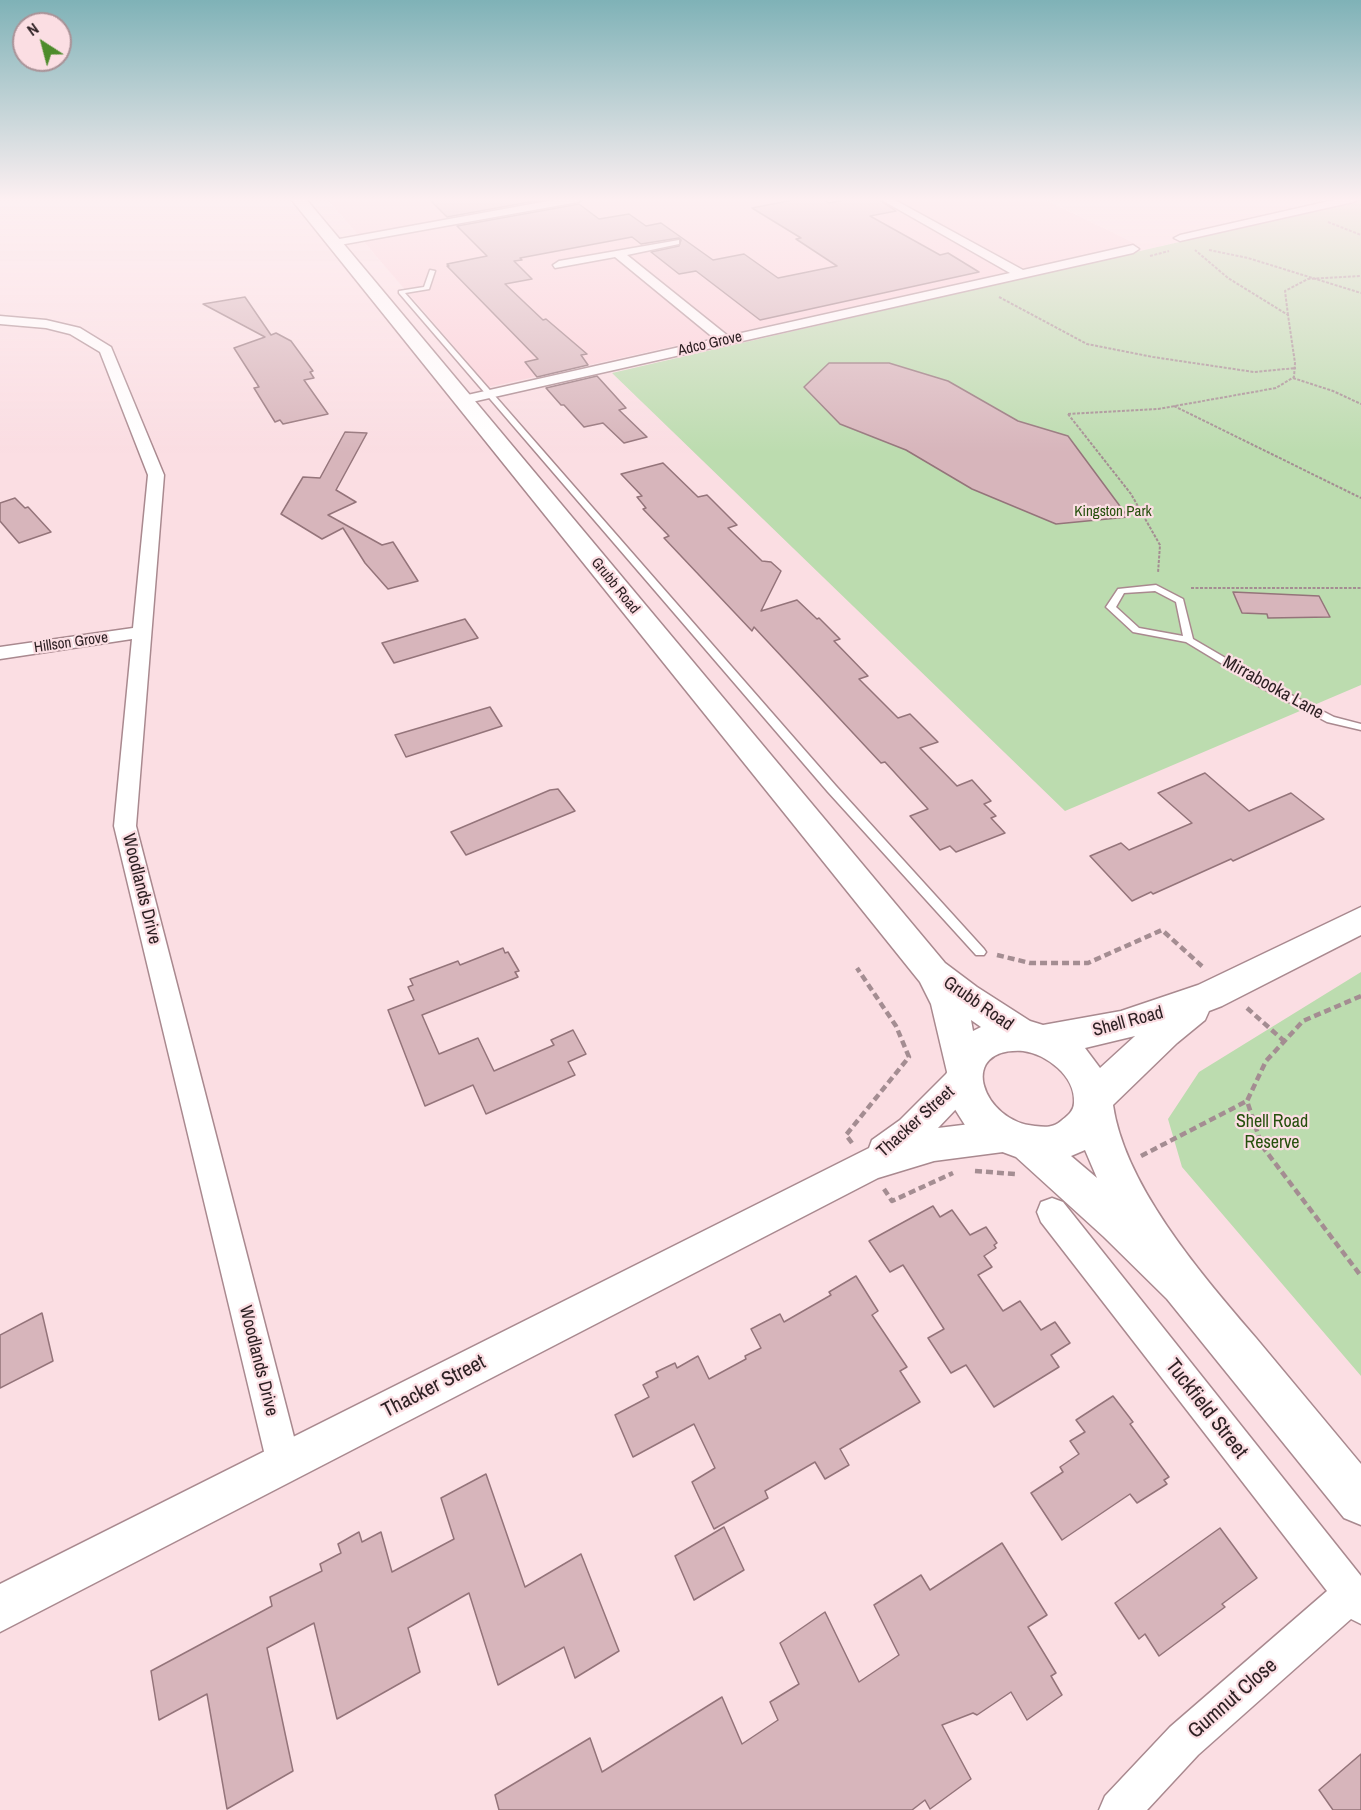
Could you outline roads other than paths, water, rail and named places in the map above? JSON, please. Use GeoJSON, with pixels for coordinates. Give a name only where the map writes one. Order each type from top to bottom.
{"type":"FeatureCollection","features":[{"type":"Feature","properties":{"kind":"main road","name":"Grubb Road"},"geometry":{"type":"LineString","coordinates":[[371,283],[476,397],[933,973],[949,1004],[964,1074]]}},
{"type":"Feature","properties":{"kind":"main road","name":"Shell Road"},"geometry":{"type":"LineString","coordinates":[[1033,1038],[1121,1026],[1218,992],[1361,920]]}},
{"type":"Feature","properties":{"kind":"main road","name":"Grubb Road"},"geometry":{"type":"LineString","coordinates":[[933,973],[964,997],[1033,1038]]}},
{"type":"Feature","properties":{"kind":"main road","name":"Shell Road"},"geometry":{"type":"LineString","coordinates":[[1092,1103],[1164,1032],[1218,992]]}},
{"type":"Feature","properties":{"kind":"main road"},"geometry":{"type":"LineString","coordinates":[[1182,1284],[1113,1171],[1100,1138],[1088,1081],[1078,1064],[1062,1050],[1033,1038],[1002,1036],[984,1042],[972,1054],[964,1074],[966,1095],[974,1111],[987,1125],[1016,1140],[1119,1223],[1182,1284],[1361,1501]]}},
{"type":"Feature","properties":{"kind":"main road"},"geometry":{"type":"LineString","coordinates":[[1016,1140],[1052,1145],[1071,1137],[1085,1124],[1092,1103]]}},
{"type":"Feature","properties":{"kind":"street"},"geometry":{"type":"LineString","coordinates":[[654,283],[725,341]]}},
{"type":"Feature","properties":{"kind":"street","name":"Adco Grove"},"geometry":{"type":"LineString","coordinates":[[476,397],[980,283]]}},
{"type":"Feature","properties":{"kind":"street","name":"Woodlands Drive"},"geometry":{"type":"LineString","coordinates":[[0,320],[46,324],[75,331],[106,350],[156,474],[126,826],[284,1464]]}},
{"type":"Feature","properties":{"kind":"street","name":"Hillson Grove"},"geometry":{"type":"LineString","coordinates":[[0,653],[142,632]]}},
{"type":"Feature","properties":{"kind":"street","name":"Thacker Street"},"geometry":{"type":"LineString","coordinates":[[868,1165],[912,1131],[964,1074]]}},
{"type":"Feature","properties":{"kind":"street","name":"Thacker Street"},"geometry":{"type":"LineString","coordinates":[[0,1609],[868,1165],[912,1149],[940,1143],[1016,1140]]}},
{"type":"Feature","properties":{"kind":"street","name":"Tuckfield Street"},"geometry":{"type":"LineString","coordinates":[[1052,1212],[1357,1600]]}},
{"type":"Feature","properties":{"kind":"street","name":"Gumnut Close"},"geometry":{"type":"LineString","coordinates":[[1119,1810],[1184,1741],[1357,1600]]}},
{"type":"Feature","properties":{"kind":"lane","name":"Grubb Road"},"geometry":{"type":"LineString","coordinates":[[428,283],[426,288],[401,292],[476,397],[980,951]]}},
{"type":"Feature","properties":{"kind":"lane","name":"Mirrabooka Lane"},"geometry":{"type":"LineString","coordinates":[[1189,640],[1180,601],[1156,588],[1121,591],[1111,607],[1136,630],[1189,640],[1266,686],[1331,720],[1361,727]]}},
{"type":"Feature","properties":{"kind":"park label","name":"Kingston Park"},"geometry":{"type":"Point","coordinates":[1113,512]}},
{"type":"Feature","properties":{"kind":"park label","name":"Shell Road Reserve"},"geometry":{"type":"Point","coordinates":[1272,1132]}}]}
